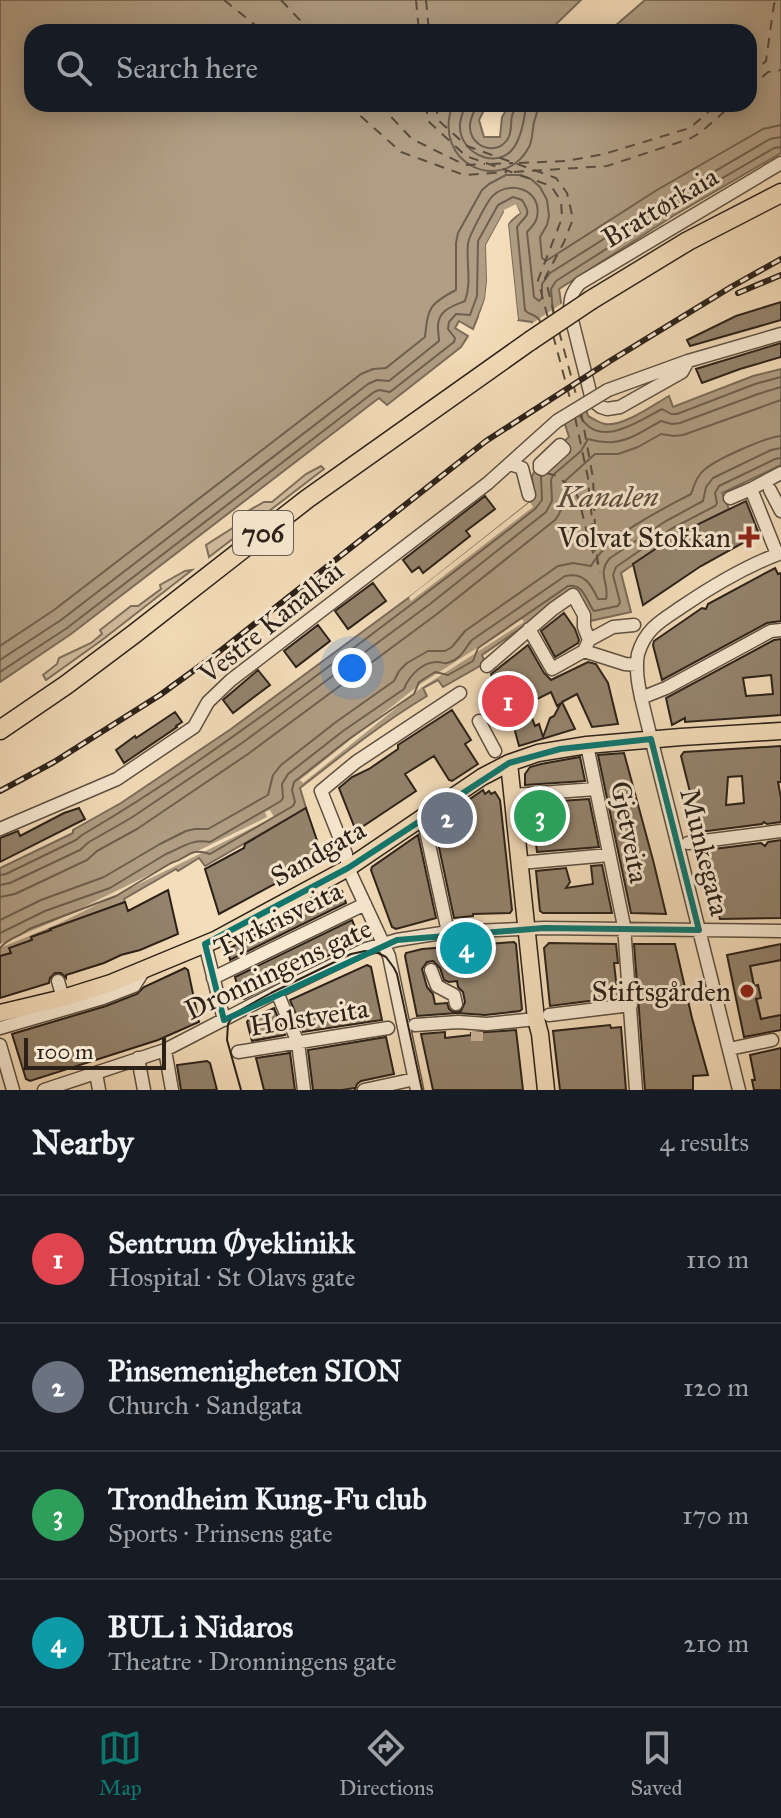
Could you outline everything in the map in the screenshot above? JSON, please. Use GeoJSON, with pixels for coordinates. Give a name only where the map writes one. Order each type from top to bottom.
{"type":"FeatureCollection","features":[{"type":"Feature","properties":{"kind":"highway","name":"706"},"geometry":{"type":"LineString","coordinates":[[0,730],[66,685],[307,499],[530,341],[688,241],[781,193]]}},
{"type":"Feature","properties":{"kind":"main road","name":"Sandgata"},"geometry":{"type":"LineString","coordinates":[[0,1013],[111,983],[205,944],[348,868],[482,777],[509,763],[538,753],[587,745],[781,731]]}},
{"type":"Feature","properties":{"kind":"main road"},"geometry":{"type":"LineString","coordinates":[[509,763],[528,929],[542,1017],[540,1034],[546,1090]]}},
{"type":"Feature","properties":{"kind":"main road"},"geometry":{"type":"LineString","coordinates":[[536,1090],[530,1035],[542,1017]]}},
{"type":"Feature","properties":{"kind":"street","name":"Brattørkaia"},"geometry":{"type":"LineString","coordinates":[[688,361],[682,372],[620,407],[607,409],[597,404],[592,400],[570,312],[570,298],[580,283],[781,163]]}},
{"type":"Feature","properties":{"kind":"street"},"geometry":{"type":"LineString","coordinates":[[688,361],[781,334]]}},
{"type":"Feature","properties":{"kind":"street","name":"Vestre Kanalkai"},"geometry":{"type":"LineString","coordinates":[[0,829],[117,779],[194,727],[208,702],[231,680],[488,483],[557,421],[608,390],[688,361]]}},
{"type":"Feature","properties":{"kind":"street"},"geometry":{"type":"LineString","coordinates":[[540,465],[566,438]]}},
{"type":"Feature","properties":{"kind":"street"},"geometry":{"type":"LineString","coordinates":[[510,464],[522,468],[529,495]]}},
{"type":"Feature","properties":{"kind":"street"},"geometry":{"type":"LineString","coordinates":[[730,498],[768,486],[781,473]]}},
{"type":"Feature","properties":{"kind":"street"},"geometry":{"type":"LineString","coordinates":[[768,486],[781,511]]}},
{"type":"Feature","properties":{"kind":"street"},"geometry":{"type":"LineString","coordinates":[[751,489],[779,554]]}},
{"type":"Feature","properties":{"kind":"street","name":"Munkegata"},"geometry":{"type":"LineString","coordinates":[[739,1090],[641,698],[637,665],[642,643],[660,621],[710,588],[779,554]]}},
{"type":"Feature","properties":{"kind":"street"},"geometry":{"type":"LineString","coordinates":[[487,666],[573,595],[584,615],[587,646]]}},
{"type":"Feature","properties":{"kind":"street"},"geometry":{"type":"LineString","coordinates":[[529,629],[552,669],[587,646],[612,621],[634,625]]}},
{"type":"Feature","properties":{"kind":"street"},"geometry":{"type":"LineString","coordinates":[[641,698],[666,688],[771,631],[781,630]]}},
{"type":"Feature","properties":{"kind":"street"},"geometry":{"type":"LineString","coordinates":[[587,646],[625,664],[637,665]]}},
{"type":"Feature","properties":{"kind":"street"},"geometry":{"type":"LineString","coordinates":[[364,1090],[416,1085],[389,956],[348,868],[346,854],[321,791],[356,762],[460,693]]}},
{"type":"Feature","properties":{"kind":"street"},"geometry":{"type":"LineString","coordinates":[[479,721],[495,751]]}},
{"type":"Feature","properties":{"kind":"street","name":"Gjetveita"},"geometry":{"type":"LineString","coordinates":[[587,745],[624,929],[636,1090]]}},
{"type":"Feature","properties":{"kind":"street"},"geometry":{"type":"LineString","coordinates":[[513,795],[596,789]]}},
{"type":"Feature","properties":{"kind":"street"},"geometry":{"type":"LineString","coordinates":[[423,817],[448,932]]}},
{"type":"Feature","properties":{"kind":"street"},"geometry":{"type":"LineString","coordinates":[[688,843],[781,831]]}},
{"type":"Feature","properties":{"kind":"street"},"geometry":{"type":"LineString","coordinates":[[520,859],[559,851]]}},
{"type":"Feature","properties":{"kind":"street"},"geometry":{"type":"LineString","coordinates":[[520,859],[609,855]]}},
{"type":"Feature","properties":{"kind":"street","name":"Tyrkrisveita"},"geometry":{"type":"LineString","coordinates":[[213,978],[365,904]]}},
{"type":"Feature","properties":{"kind":"street","name":"Dronningens gate"},"geometry":{"type":"LineString","coordinates":[[44,1090],[165,1050],[277,992],[366,949],[384,944],[448,932],[528,929],[781,931]]}},
{"type":"Feature","properties":{"kind":"street"},"geometry":{"type":"LineString","coordinates":[[205,944],[224,1020]]}},
{"type":"Feature","properties":{"kind":"street","name":"Sandgata"},"geometry":{"type":"LineString","coordinates":[[0,1028],[134,986],[144,970]]}},
{"type":"Feature","properties":{"kind":"street"},"geometry":{"type":"LineString","coordinates":[[431,970],[437,986],[454,995],[457,1014],[476,1027],[631,1005]]}},
{"type":"Feature","properties":{"kind":"street"},"geometry":{"type":"LineString","coordinates":[[58,981],[63,998]]}},
{"type":"Feature","properties":{"kind":"street"},"geometry":{"type":"LineString","coordinates":[[277,992],[298,1043],[304,1090]]}},
{"type":"Feature","properties":{"kind":"street"},"geometry":{"type":"LineString","coordinates":[[415,1025],[457,1014]]}},
{"type":"Feature","properties":{"kind":"street","name":"Holstveita"},"geometry":{"type":"LineString","coordinates":[[238,1052],[388,1028]]}},
{"type":"Feature","properties":{"kind":"street"},"geometry":{"type":"LineString","coordinates":[[729,1049],[772,1040]]}},
{"type":"Feature","properties":{"kind":"street"},"geometry":{"type":"LineString","coordinates":[[0,1045],[13,1090]]}},
{"type":"Feature","properties":{"kind":"street"},"geometry":{"type":"LineString","coordinates":[[165,1050],[172,1090]]}},
{"type":"Feature","properties":{"kind":"street"},"geometry":{"type":"LineString","coordinates":[[138,1058],[144,1090]]}},
{"type":"Feature","properties":{"kind":"street"},"geometry":{"type":"LineString","coordinates":[[96,1073],[99,1090]]}},
{"type":"Feature","properties":{"kind":"highlighted area"},"geometry":{"type":"Polygon","coordinates":[[[651,739],[699,930],[544,928],[397,940],[224,1020],[205,944],[348,868],[509,763],[560,749],[651,739]]]}},
{"type":"Feature","properties":{"kind":"shaded area"},"geometry":{"type":"Polygon","coordinates":[[[321,466],[324,469],[209,557],[206,545],[242,522],[241,515],[264,502],[272,502],[306,474],[321,466]]]}},
{"type":"Feature","properties":{"kind":"shaded area"},"geometry":{"type":"Polygon","coordinates":[[[192,570],[46,680],[43,675],[57,664],[59,658],[91,643],[102,634],[100,630],[131,606],[138,606],[161,589],[160,585],[192,570]]]}},
{"type":"Feature","properties":{"kind":"shaded area"},"geometry":{"type":"Polygon","coordinates":[[[781,960],[781,1015],[761,1019],[750,966],[781,960]]]}},
{"type":"Feature","properties":{"kind":"water","name":"Kanalen"},"geometry":{"type":"Polygon","coordinates":[[[0,0],[581,0],[556,24],[24,24],[24,112],[483,112],[479,120],[484,137],[500,137],[505,112],[757,112],[757,24],[617,24],[645,0],[781,0],[781,153],[673,216],[559,289],[564,322],[588,416],[599,422],[620,422],[669,396],[673,407],[753,376],[781,369],[781,465],[722,493],[729,509],[675,536],[621,573],[631,612],[590,621],[572,593],[482,655],[485,663],[443,687],[438,680],[423,688],[427,696],[300,788],[306,808],[205,866],[199,858],[124,899],[125,902],[32,936],[30,941],[10,948],[10,953],[0,956],[0,868],[73,833],[73,830],[121,803],[231,729],[419,590],[534,499],[532,476],[539,463],[569,437],[532,322],[518,320],[508,224],[520,213],[516,205],[504,212],[486,245],[485,299],[473,329],[459,321],[455,328],[468,336],[461,347],[387,405],[379,398],[71,634],[0,682],[0,0]]]}},
{"type":"Feature","properties":{"kind":"pier"},"geometry":{"type":"Polygon","coordinates":[[[516,204],[520,213],[508,224],[518,320],[514,320],[504,224],[514,210],[508,212],[490,246],[489,299],[483,316],[479,316],[487,281],[486,245],[504,210],[516,204]]]}},
{"type":"Feature","properties":{"kind":"pier"},"geometry":{"type":"Polygon","coordinates":[[[564,302],[590,408],[561,427],[528,326],[564,302]]]}},
{"type":"Feature","properties":{"kind":"pier"},"geometry":{"type":"Polygon","coordinates":[[[530,502],[533,507],[411,601],[409,597],[530,502]]]}},
{"type":"Feature","properties":{"kind":"pier"},"geometry":{"type":"Polygon","coordinates":[[[522,619],[524,622],[421,688],[303,783],[300,780],[419,685],[522,619]]]}},
{"type":"Feature","properties":{"kind":"pier"},"geometry":{"type":"Polygon","coordinates":[[[270,810],[274,817],[58,924],[0,948],[0,944],[57,920],[267,817],[265,812],[270,810]]]}},
{"type":"Feature","properties":{"kind":"building"},"geometry":{"type":"Polygon","coordinates":[[[781,302],[781,320],[690,346],[687,340],[736,316],[781,302]]]}},
{"type":"Feature","properties":{"kind":"building"},"geometry":{"type":"Polygon","coordinates":[[[781,343],[781,357],[702,383],[696,369],[781,343]]]}},
{"type":"Feature","properties":{"kind":"building"},"geometry":{"type":"Polygon","coordinates":[[[485,496],[495,509],[466,531],[470,536],[423,573],[419,567],[412,572],[403,560],[485,496]]]}},
{"type":"Feature","properties":{"kind":"building"},"geometry":{"type":"Polygon","coordinates":[[[746,501],[759,534],[701,566],[643,605],[633,564],[676,535],[746,501]]]}},
{"type":"Feature","properties":{"kind":"building"},"geometry":{"type":"Polygon","coordinates":[[[775,568],[778,574],[781,573],[781,621],[767,623],[662,680],[654,641],[702,608],[706,609],[708,604],[775,568]]]}},
{"type":"Feature","properties":{"kind":"building"},"geometry":{"type":"Polygon","coordinates":[[[373,583],[386,601],[348,629],[335,611],[373,583]]]}},
{"type":"Feature","properties":{"kind":"building"},"geometry":{"type":"Polygon","coordinates":[[[564,613],[579,640],[555,657],[541,631],[564,613]]]}},
{"type":"Feature","properties":{"kind":"building"},"geometry":{"type":"Polygon","coordinates":[[[318,625],[330,641],[296,667],[284,651],[318,625]]]}},
{"type":"Feature","properties":{"kind":"building"},"geometry":{"type":"Polygon","coordinates":[[[781,639],[781,715],[685,722],[685,718],[672,725],[666,698],[781,639]],[[771,675],[743,678],[746,696],[773,694],[771,675]]]}},
{"type":"Feature","properties":{"kind":"building"},"geometry":{"type":"Polygon","coordinates":[[[528,645],[551,680],[588,662],[596,664],[608,683],[618,724],[592,727],[577,694],[562,702],[575,729],[519,746],[511,716],[506,718],[491,674],[528,645]],[[551,692],[527,704],[543,737],[550,718],[561,703],[557,706],[551,692]]]}},
{"type":"Feature","properties":{"kind":"building"},"geometry":{"type":"Polygon","coordinates":[[[258,670],[270,685],[233,713],[223,700],[258,670]]]}},
{"type":"Feature","properties":{"kind":"building"},"geometry":{"type":"Polygon","coordinates":[[[452,710],[471,740],[465,744],[478,764],[452,781],[434,756],[405,774],[416,791],[356,831],[339,788],[452,710]]]}},
{"type":"Feature","properties":{"kind":"building"},"geometry":{"type":"Polygon","coordinates":[[[175,712],[182,722],[177,727],[124,763],[116,750],[175,712]]]}},
{"type":"Feature","properties":{"kind":"building"},"geometry":{"type":"Polygon","coordinates":[[[781,746],[781,782],[778,782],[781,822],[700,832],[681,756],[684,752],[781,746]],[[742,776],[728,777],[726,805],[744,803],[742,776]]]}},
{"type":"Feature","properties":{"kind":"building"},"geometry":{"type":"Polygon","coordinates":[[[624,753],[666,914],[631,913],[598,755],[624,753]]]}},
{"type":"Feature","properties":{"kind":"building"},"geometry":{"type":"Polygon","coordinates":[[[580,757],[585,781],[525,785],[525,774],[530,767],[580,757]]]}},
{"type":"Feature","properties":{"kind":"building"},"geometry":{"type":"Polygon","coordinates":[[[483,790],[485,794],[495,792],[500,800],[512,910],[510,913],[454,918],[434,824],[483,790]]]}},
{"type":"Feature","properties":{"kind":"building"},"geometry":{"type":"Polygon","coordinates":[[[589,799],[599,847],[537,852],[531,803],[589,799]]]}},
{"type":"Feature","properties":{"kind":"building"},"geometry":{"type":"Polygon","coordinates":[[[79,808],[85,819],[0,862],[0,838],[18,831],[20,836],[79,808]]]}},
{"type":"Feature","properties":{"kind":"building"},"geometry":{"type":"Polygon","coordinates":[[[306,808],[323,858],[219,914],[205,869],[306,808]]]}},
{"type":"Feature","properties":{"kind":"building"},"geometry":{"type":"Polygon","coordinates":[[[418,835],[436,918],[396,929],[392,927],[371,870],[418,835]]]}},
{"type":"Feature","properties":{"kind":"building"},"geometry":{"type":"Polygon","coordinates":[[[781,840],[781,918],[720,919],[711,884],[715,879],[710,875],[706,850],[761,843],[765,846],[768,842],[781,840]]]}},
{"type":"Feature","properties":{"kind":"building"},"geometry":{"type":"Polygon","coordinates":[[[602,865],[612,913],[540,911],[536,871],[566,868],[570,882],[566,888],[593,884],[591,866],[602,865]]]}},
{"type":"Feature","properties":{"kind":"building"},"geometry":{"type":"Polygon","coordinates":[[[338,889],[342,891],[346,903],[230,960],[230,948],[338,889]]]}},
{"type":"Feature","properties":{"kind":"building"},"geometry":{"type":"Polygon","coordinates":[[[168,890],[178,934],[66,975],[66,978],[61,973],[55,973],[49,983],[0,998],[0,956],[11,953],[9,948],[32,940],[31,937],[50,929],[125,902],[128,911],[168,890]]]}},
{"type":"Feature","properties":{"kind":"building"},"geometry":{"type":"Polygon","coordinates":[[[352,920],[359,937],[357,941],[241,998],[235,977],[352,920]]]}},
{"type":"Feature","properties":{"kind":"building"},"geometry":{"type":"Polygon","coordinates":[[[514,942],[522,1009],[485,1015],[457,1013],[417,1016],[405,956],[422,949],[514,942]],[[433,961],[427,962],[422,969],[435,1004],[447,1003],[453,1012],[461,1011],[465,1002],[463,992],[457,981],[444,980],[440,968],[433,961]]]}},
{"type":"Feature","properties":{"kind":"building"},"geometry":{"type":"Polygon","coordinates":[[[549,943],[616,944],[618,963],[614,963],[620,997],[550,1006],[544,948],[549,943]]]}},
{"type":"Feature","properties":{"kind":"building"},"geometry":{"type":"Polygon","coordinates":[[[634,944],[675,944],[708,1075],[693,1076],[693,1090],[645,1090],[634,944]]]}},
{"type":"Feature","properties":{"kind":"building","name":"Stiftsgården"},"geometry":{"type":"Polygon","coordinates":[[[781,944],[781,960],[750,966],[754,986],[758,985],[761,998],[756,999],[761,1019],[781,1015],[781,1030],[744,1037],[727,955],[781,944]]]}},
{"type":"Feature","properties":{"kind":"building"},"geometry":{"type":"Polygon","coordinates":[[[367,965],[371,967],[382,1020],[303,1032],[290,1000],[367,965]]]}},
{"type":"Feature","properties":{"kind":"building"},"geometry":{"type":"Polygon","coordinates":[[[185,968],[188,970],[199,1022],[158,1040],[30,1081],[26,1079],[12,1034],[106,1006],[137,994],[144,987],[185,968]]]}},
{"type":"Feature","properties":{"kind":"building"},"geometry":{"type":"Polygon","coordinates":[[[274,1008],[285,1035],[252,1041],[249,1019],[274,1008]]]}},
{"type":"Feature","properties":{"kind":"building"},"geometry":{"type":"Polygon","coordinates":[[[610,1025],[611,1028],[621,1027],[626,1090],[560,1090],[553,1031],[610,1025]]]}},
{"type":"Feature","properties":{"kind":"building"},"geometry":{"type":"Polygon","coordinates":[[[516,1030],[523,1090],[433,1090],[421,1034],[445,1032],[445,1038],[516,1030]]]}},
{"type":"Feature","properties":{"kind":"building"},"geometry":{"type":"Polygon","coordinates":[[[386,1037],[394,1074],[361,1081],[355,1090],[313,1090],[308,1050],[386,1037]]]}},
{"type":"Feature","properties":{"kind":"building"},"geometry":{"type":"Polygon","coordinates":[[[781,1048],[781,1090],[754,1090],[750,1055],[781,1048]]]}},
{"type":"Feature","properties":{"kind":"building"},"geometry":{"type":"Polygon","coordinates":[[[290,1053],[295,1090],[264,1090],[256,1058],[290,1053]]]}},
{"type":"Feature","properties":{"kind":"building"},"geometry":{"type":"Polygon","coordinates":[[[207,1061],[217,1090],[181,1090],[177,1065],[207,1061]]]}},
{"type":"Feature","properties":{"kind":"ferry route"},"geometry":{"type":"LineString","coordinates":[[224,0],[254,24]]}},
{"type":"Feature","properties":{"kind":"ferry route"},"geometry":{"type":"LineString","coordinates":[[281,0],[304,24]]}},
{"type":"Feature","properties":{"kind":"ferry route"},"geometry":{"type":"LineString","coordinates":[[416,0],[418,24]]}},
{"type":"Feature","properties":{"kind":"ferry route"},"geometry":{"type":"LineString","coordinates":[[426,0],[428,24]]}},
{"type":"Feature","properties":{"kind":"ferry route"},"geometry":{"type":"LineString","coordinates":[[757,69],[766,61],[774,4],[778,0]]}},
{"type":"Feature","properties":{"kind":"ferry route"},"geometry":{"type":"LineString","coordinates":[[757,82],[768,72],[781,70]]}},
{"type":"Feature","properties":{"kind":"ferry route"},"geometry":{"type":"LineString","coordinates":[[356,112],[401,152],[464,175],[507,172]]}},
{"type":"Feature","properties":{"kind":"ferry route"},"geometry":{"type":"LineString","coordinates":[[387,112],[412,139],[465,165],[485,164]]}},
{"type":"Feature","properties":{"kind":"ferry route"},"geometry":{"type":"LineString","coordinates":[[427,112],[428,121],[466,156],[551,186],[561,201],[562,218],[538,280],[548,318]]}},
{"type":"Feature","properties":{"kind":"ferry route"},"geometry":{"type":"LineString","coordinates":[[437,112],[438,120],[467,146],[556,178],[567,193],[573,219],[545,278],[554,313]]}},
{"type":"Feature","properties":{"kind":"ferry route"},"geometry":{"type":"LineString","coordinates":[[519,163],[566,161],[604,154],[690,128],[708,112]]}},
{"type":"Feature","properties":{"kind":"ferry route"},"geometry":{"type":"LineString","coordinates":[[514,172],[607,166],[689,139],[724,112]]}},
{"type":"Feature","properties":{"kind":"ferry route"},"geometry":{"type":"LineString","coordinates":[[491,164],[513,163]]}},
{"type":"Feature","properties":{"kind":"ferry route"},"geometry":{"type":"LineString","coordinates":[[559,331],[578,402]]}},
{"type":"Feature","properties":{"kind":"ferry route"},"geometry":{"type":"LineString","coordinates":[[553,335],[572,406]]}},
{"type":"Feature","properties":{"kind":"ferry route"},"geometry":{"type":"LineString","coordinates":[[581,412],[593,478],[600,573]]}},
{"type":"Feature","properties":{"kind":"ferry route"},"geometry":{"type":"LineString","coordinates":[[575,417],[588,478],[595,552]]}},
{"type":"Feature","properties":{"kind":"ferry route"},"geometry":{"type":"LineString","coordinates":[[546,473],[557,476],[575,491],[598,564]]}},
{"type":"Feature","properties":{"kind":"tunnel"},"geometry":{"type":"LineString","coordinates":[[477,1032],[477,1041]]}},
{"type":"Feature","properties":{"kind":"tram line"},"geometry":{"type":"LineString","coordinates":[[241,1090],[227,1040],[228,1024],[235,1013],[351,954],[365,951],[386,957],[397,974],[422,1090]]}},
{"type":"Feature","properties":{"kind":"railway"},"geometry":{"type":"LineString","coordinates":[[0,791],[54,762],[160,695],[486,441],[610,361],[781,259]]}},
{"type":"Feature","properties":{"kind":"railway"},"geometry":{"type":"LineString","coordinates":[[738,293],[781,275]]}},
{"type":"Feature","properties":{"kind":"place","name":"Volvat Stokkan"},"geometry":{"type":"Point","coordinates":[749,537]}},
{"type":"Feature","properties":{"kind":"place","name":"Sentrum Øyeklinikk"},"geometry":{"type":"Point","coordinates":[508,701]}},
{"type":"Feature","properties":{"kind":"place","name":"Trondheim Kung-Fu club"},"geometry":{"type":"Point","coordinates":[540,816]}},
{"type":"Feature","properties":{"kind":"place","name":"Pinsemenigheten SION"},"geometry":{"type":"Point","coordinates":[447,818]}},
{"type":"Feature","properties":{"kind":"place","name":"BUL i Nidaros"},"geometry":{"type":"Point","coordinates":[466,948]}},
{"type":"Feature","properties":{"kind":"place","name":"Stiftsgården"},"geometry":{"type":"Point","coordinates":[747,991]}}]}
